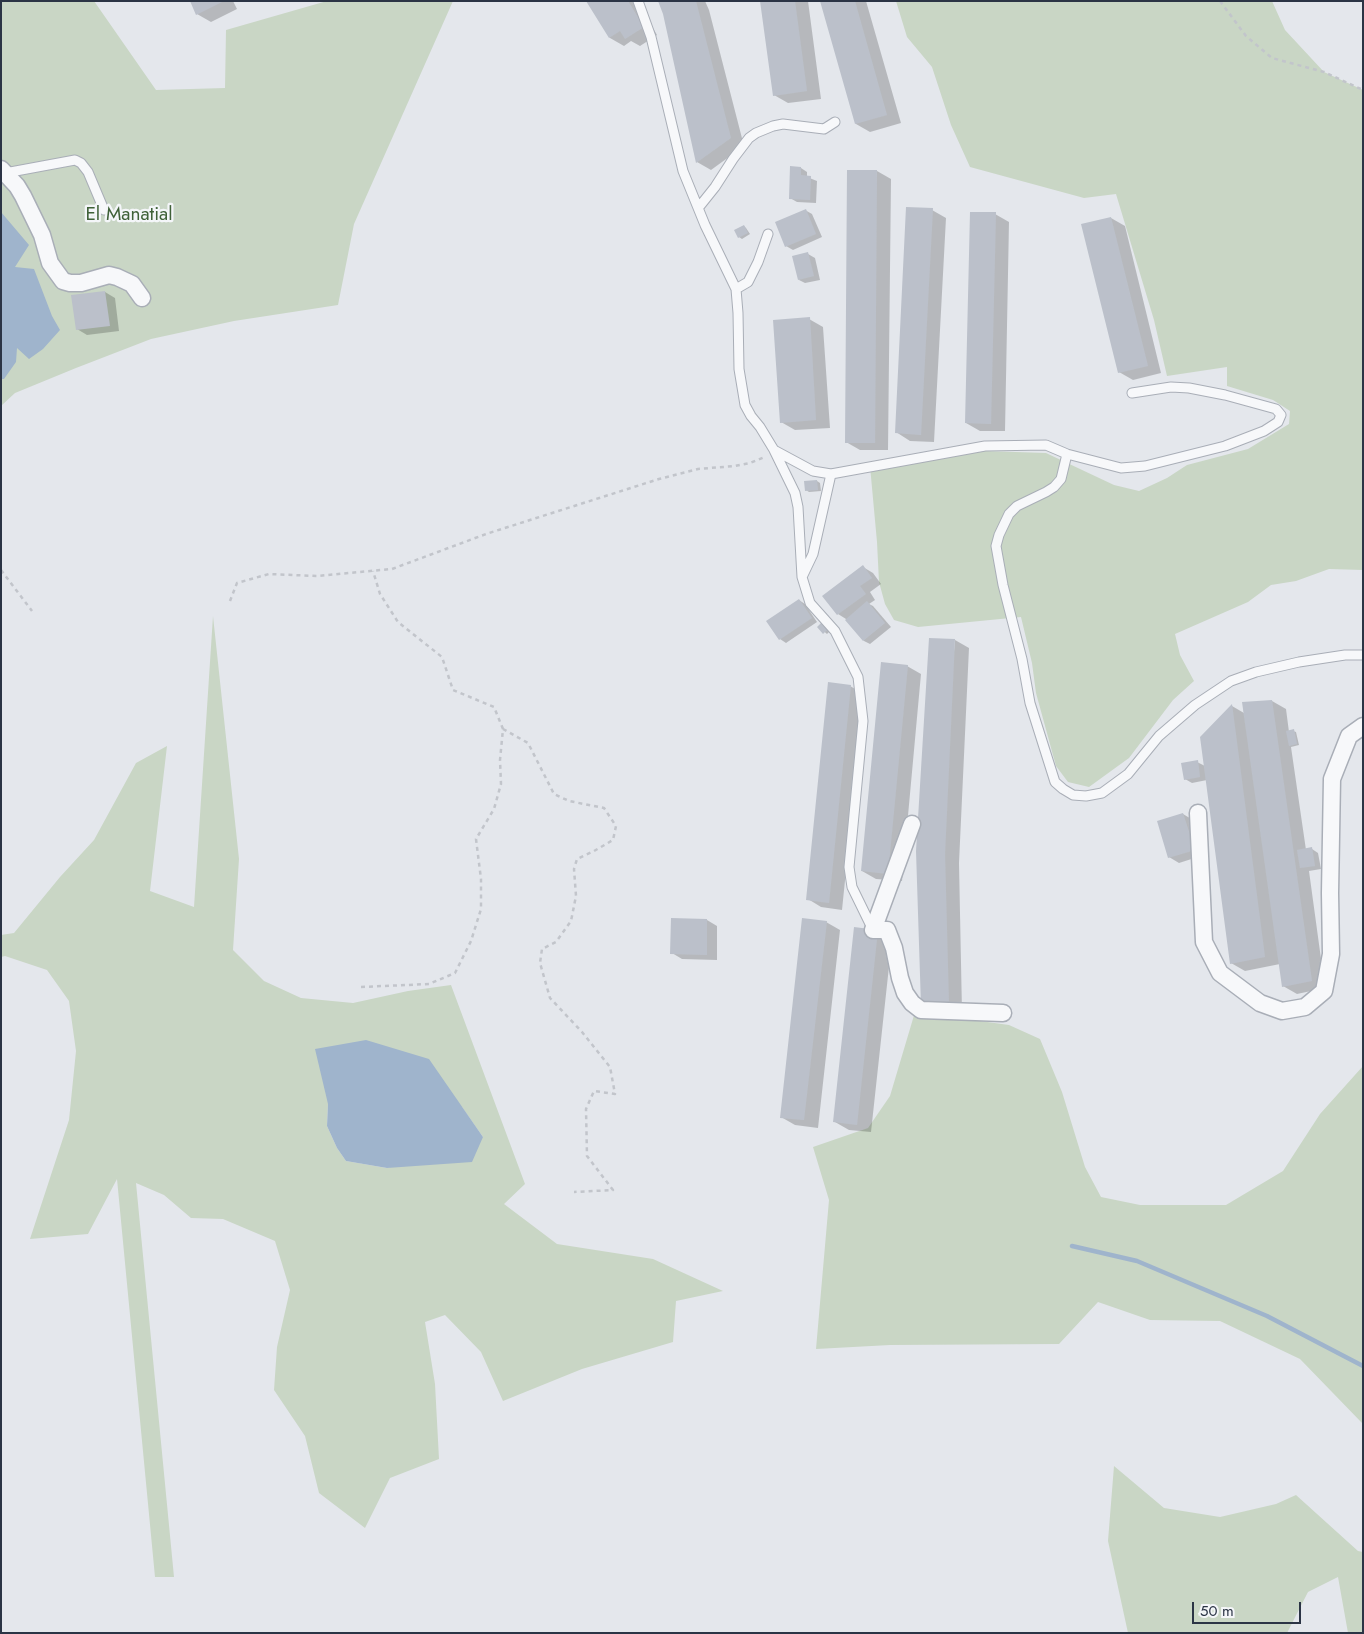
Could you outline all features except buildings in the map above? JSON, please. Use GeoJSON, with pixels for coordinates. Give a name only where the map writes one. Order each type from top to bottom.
{"type":"FeatureCollection","features":[{"type":"Feature","properties":{"kind":"street"},"geometry":{"type":"LineString","coordinates":[[3,171],[17,186],[23,196],[42,235],[50,263],[63,281],[81,283],[109,275],[132,284],[142,298]]}},
{"type":"Feature","properties":{"kind":"street"},"geometry":{"type":"LineString","coordinates":[[1198,813],[1204,942],[1216,966],[1220,973],[1260,1003],[1282,1011],[1305,1007],[1324,992],[1332,954],[1330,893],[1332,779],[1349,736],[1363,726]]}},
{"type":"Feature","properties":{"kind":"street"},"geometry":{"type":"LineString","coordinates":[[912,824],[874,930],[887,930],[894,948],[905,993],[912,1003],[921,1010],[1003,1013]]}},
{"type":"Feature","properties":{"kind":"lane"},"geometry":{"type":"LineString","coordinates":[[638,1],[650,37],[683,171],[705,225],[736,289],[739,369],[745,405],[750,416],[760,427],[774,450],[795,493],[798,507],[802,577],[810,603],[835,631],[858,677],[863,721],[849,867],[852,887],[874,930]]}},
{"type":"Feature","properties":{"kind":"lane"},"geometry":{"type":"LineString","coordinates":[[699,207],[716,187],[733,159],[749,138],[756,133],[783,124],[824,129],[835,122]]}},
{"type":"Feature","properties":{"kind":"lane"},"geometry":{"type":"LineString","coordinates":[[3,171],[75,160],[81,163],[88,172],[104,210]]}},
{"type":"Feature","properties":{"kind":"lane"},"geometry":{"type":"LineString","coordinates":[[736,289],[748,282],[758,262],[768,234]]}},
{"type":"Feature","properties":{"kind":"lane"},"geometry":{"type":"LineString","coordinates":[[774,450],[812,471],[831,474],[985,446],[1046,445],[1067,454],[1121,468],[1145,466],[1225,446],[1264,431],[1278,422],[1281,415],[1276,409],[1225,395],[1190,388],[1171,387],[1132,393]]}},
{"type":"Feature","properties":{"kind":"lane"},"geometry":{"type":"LineString","coordinates":[[1067,454],[1061,478],[1054,487],[1017,506],[1009,514],[996,546],[1030,703],[1056,782],[1062,789],[1073,795],[1086,796],[1102,793],[1128,774],[1159,736],[1195,705],[1231,681],[1256,672],[1299,662],[1345,655],[1363,655]]}},
{"type":"Feature","properties":{"kind":"lane"},"geometry":{"type":"LineString","coordinates":[[802,577],[813,554],[831,474]]}},
{"type":"Feature","properties":{"kind":"path"},"geometry":{"type":"LineString","coordinates":[[1220,1],[1246,36],[1272,58],[1324,72],[1363,90]]}},
{"type":"Feature","properties":{"kind":"path"},"geometry":{"type":"LineString","coordinates":[[230,601],[237,583],[269,574],[317,576],[392,569],[486,534],[659,479],[698,469],[750,463],[764,458],[774,450]]}},
{"type":"Feature","properties":{"kind":"path"},"geometry":{"type":"LineString","coordinates":[[1,570],[32,611]]}},
{"type":"Feature","properties":{"kind":"path"},"geometry":{"type":"LineString","coordinates":[[362,987],[429,984],[455,973],[471,942],[481,909],[481,879],[476,839],[494,809],[501,784],[500,760],[503,729],[494,707],[453,690],[442,657],[398,622],[380,594],[373,571]]}},
{"type":"Feature","properties":{"kind":"path"},"geometry":{"type":"LineString","coordinates":[[503,729],[528,743],[554,794],[569,801],[604,808],[616,826],[613,840],[578,859],[574,869],[576,896],[571,921],[556,942],[542,949],[540,963],[550,998],[582,1032],[610,1067],[615,1094],[594,1091],[586,1109],[587,1156],[613,1190],[574,1192]]}},
{"type":"Feature","properties":{"kind":"green space","name":"El Manatial"},"geometry":{"type":"Polygon","coordinates":[[[1,1],[94,1],[156,90],[225,88],[226,30],[327,1],[453,1],[354,224],[338,305],[234,321],[151,339],[15,393],[1,406],[1,1]]]}},
{"type":"Feature","properties":{"kind":"green space"},"geometry":{"type":"Polygon","coordinates":[[[896,1],[1272,1],[1285,30],[1324,72],[1363,90],[1363,570],[1329,569],[1296,581],[1271,585],[1248,602],[1175,634],[1180,655],[1194,681],[1173,700],[1129,758],[1089,787],[1068,782],[1056,766],[1036,693],[1032,663],[1021,617],[918,627],[894,620],[885,604],[879,582],[870,466],[985,451],[1046,453],[1114,485],[1139,491],[1167,478],[1187,465],[1248,449],[1289,424],[1290,411],[1273,400],[1227,386],[1227,367],[1167,376],[1154,320],[1116,194],[1084,198],[970,167],[951,125],[932,67],[907,37],[896,1]]]}},
{"type":"Feature","properties":{"kind":"green space"},"geometry":{"type":"Polygon","coordinates":[[[213,616],[239,859],[233,950],[264,981],[301,998],[353,1003],[408,991],[451,985],[525,1184],[504,1204],[557,1244],[653,1259],[723,1291],[676,1301],[673,1342],[582,1369],[503,1401],[481,1352],[445,1315],[425,1322],[435,1384],[439,1459],[390,1478],[365,1528],[319,1493],[305,1436],[274,1390],[277,1347],[290,1290],[275,1241],[223,1219],[191,1218],[164,1195],[136,1183],[174,1577],[155,1577],[117,1179],[88,1234],[30,1239],[69,1120],[76,1051],[69,1001],[47,970],[5,956],[1,957],[1,935],[14,933],[60,877],[94,840],[136,763],[167,746],[150,891],[194,907],[213,616]],[[328,1104],[327,1126],[337,1148],[346,1161],[387,1168],[483,1137],[462,1107],[328,1104]]]}},
{"type":"Feature","properties":{"kind":"green space"},"geometry":{"type":"Polygon","coordinates":[[[915,1012],[1009,1025],[1040,1039],[1062,1092],[1085,1167],[1101,1197],[1140,1205],[1226,1205],[1283,1171],[1320,1114],[1363,1066],[1363,1424],[1300,1359],[1220,1321],[1150,1320],[1098,1302],[1059,1344],[890,1345],[816,1349],[829,1200],[813,1147],[868,1128],[890,1096],[915,1012]]]}},
{"type":"Feature","properties":{"kind":"green space"},"geometry":{"type":"Polygon","coordinates":[[[1114,1466],[1164,1508],[1220,1517],[1276,1504],[1296,1495],[1358,1551],[1363,1552],[1363,1633],[1348,1633],[1338,1577],[1308,1592],[1287,1633],[1128,1633],[1108,1541],[1114,1466]]]}},
{"type":"Feature","properties":{"kind":"water"},"geometry":{"type":"Polygon","coordinates":[[[1,212],[29,245],[15,267],[34,269],[52,316],[60,330],[43,349],[29,359],[17,348],[16,362],[4,379],[1,379],[1,212]]]}},
{"type":"Feature","properties":{"kind":"water"},"geometry":{"type":"Polygon","coordinates":[[[366,1040],[429,1059],[483,1137],[472,1162],[387,1168],[346,1161],[337,1148],[327,1126],[328,1104],[315,1049],[366,1040]]]}},
{"type":"Feature","properties":{"kind":"waterway"},"geometry":{"type":"LineString","coordinates":[[1072,1246],[1137,1261],[1267,1316],[1363,1366]]}}]}
